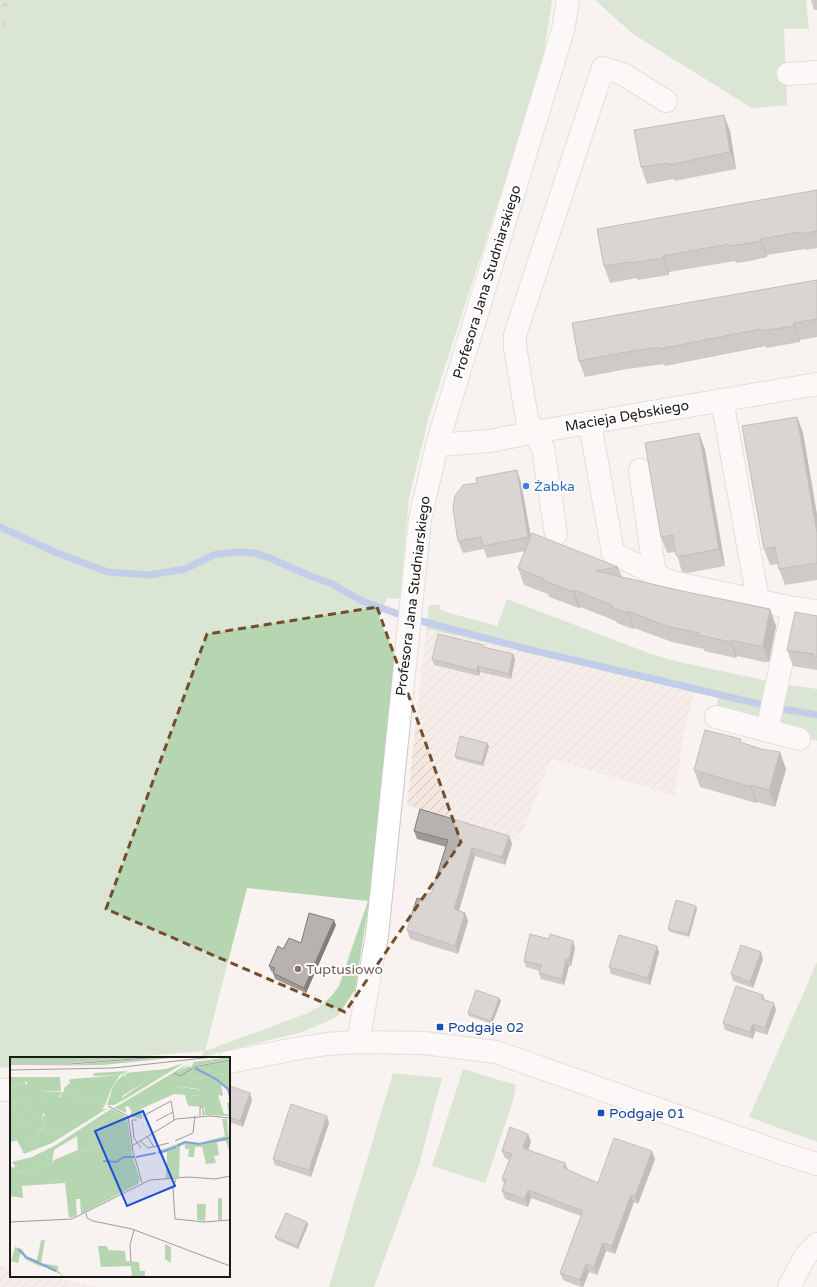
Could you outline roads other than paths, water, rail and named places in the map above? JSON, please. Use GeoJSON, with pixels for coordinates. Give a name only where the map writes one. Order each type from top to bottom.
{"type":"FeatureCollection","features":[{"type":"Feature","properties":{"kind":"street","name":"Profesora Jana Studniarskiego"},"geometry":{"type":"LineString","coordinates":[[358,1042],[377,935],[420,519],[437,445],[563,30],[568,0]]}},
{"type":"Feature","properties":{"kind":"street"},"geometry":{"type":"LineString","coordinates":[[556,534],[543,448],[528,419],[515,348],[515,335],[603,68],[623,74],[666,101]]}},
{"type":"Feature","properties":{"kind":"street"},"geometry":{"type":"LineString","coordinates":[[788,74],[817,72]]}},
{"type":"Feature","properties":{"kind":"street","name":"Macieja Dębskiego"},"geometry":{"type":"LineString","coordinates":[[437,445],[490,441],[817,384]]}},
{"type":"Feature","properties":{"kind":"street"},"geometry":{"type":"LineString","coordinates":[[722,400],[758,600]]}},
{"type":"Feature","properties":{"kind":"street"},"geometry":{"type":"LineString","coordinates":[[590,423],[613,553],[671,582],[793,608],[817,611]]}},
{"type":"Feature","properties":{"kind":"street"},"geometry":{"type":"LineString","coordinates":[[640,470],[655,574]]}},
{"type":"Feature","properties":{"kind":"street"},"geometry":{"type":"LineString","coordinates":[[767,731],[793,608]]}},
{"type":"Feature","properties":{"kind":"street"},"geometry":{"type":"LineString","coordinates":[[716,717],[798,739]]}},
{"type":"Feature","properties":{"kind":"street"},"geometry":{"type":"LineString","coordinates":[[230,1062],[327,1044],[358,1042],[424,1043],[496,1052],[817,1164]]}},
{"type":"Feature","properties":{"kind":"street"},"geometry":{"type":"LineString","coordinates":[[0,1090],[10,1089]]}},
{"type":"Feature","properties":{"kind":"street"},"geometry":{"type":"LineString","coordinates":[[789,1287],[806,1254],[817,1244]]}},
{"type":"Feature","properties":{"kind":"waterway"},"geometry":{"type":"LineString","coordinates":[[0,527],[57,553],[108,572],[149,575],[185,569],[213,555],[237,552],[255,553],[332,584],[362,601],[398,614]]}},
{"type":"Feature","properties":{"kind":"waterway"},"geometry":{"type":"LineString","coordinates":[[421,621],[527,649],[759,704]]}},
{"type":"Feature","properties":{"kind":"waterway"},"geometry":{"type":"LineString","coordinates":[[784,709],[817,715]]}},
{"type":"Feature","properties":{"kind":"place","name":"Żabka"},"geometry":{"type":"Point","coordinates":[526,486]}},
{"type":"Feature","properties":{"kind":"place","name":"Tuptusiowo"},"geometry":{"type":"Point","coordinates":[298,969]}},
{"type":"Feature","properties":{"kind":"place","name":"Podgaje 02"},"geometry":{"type":"Point","coordinates":[440,1027]}},
{"type":"Feature","properties":{"kind":"place","name":"Podgaje 01"},"geometry":{"type":"Point","coordinates":[601,1113]}}]}
